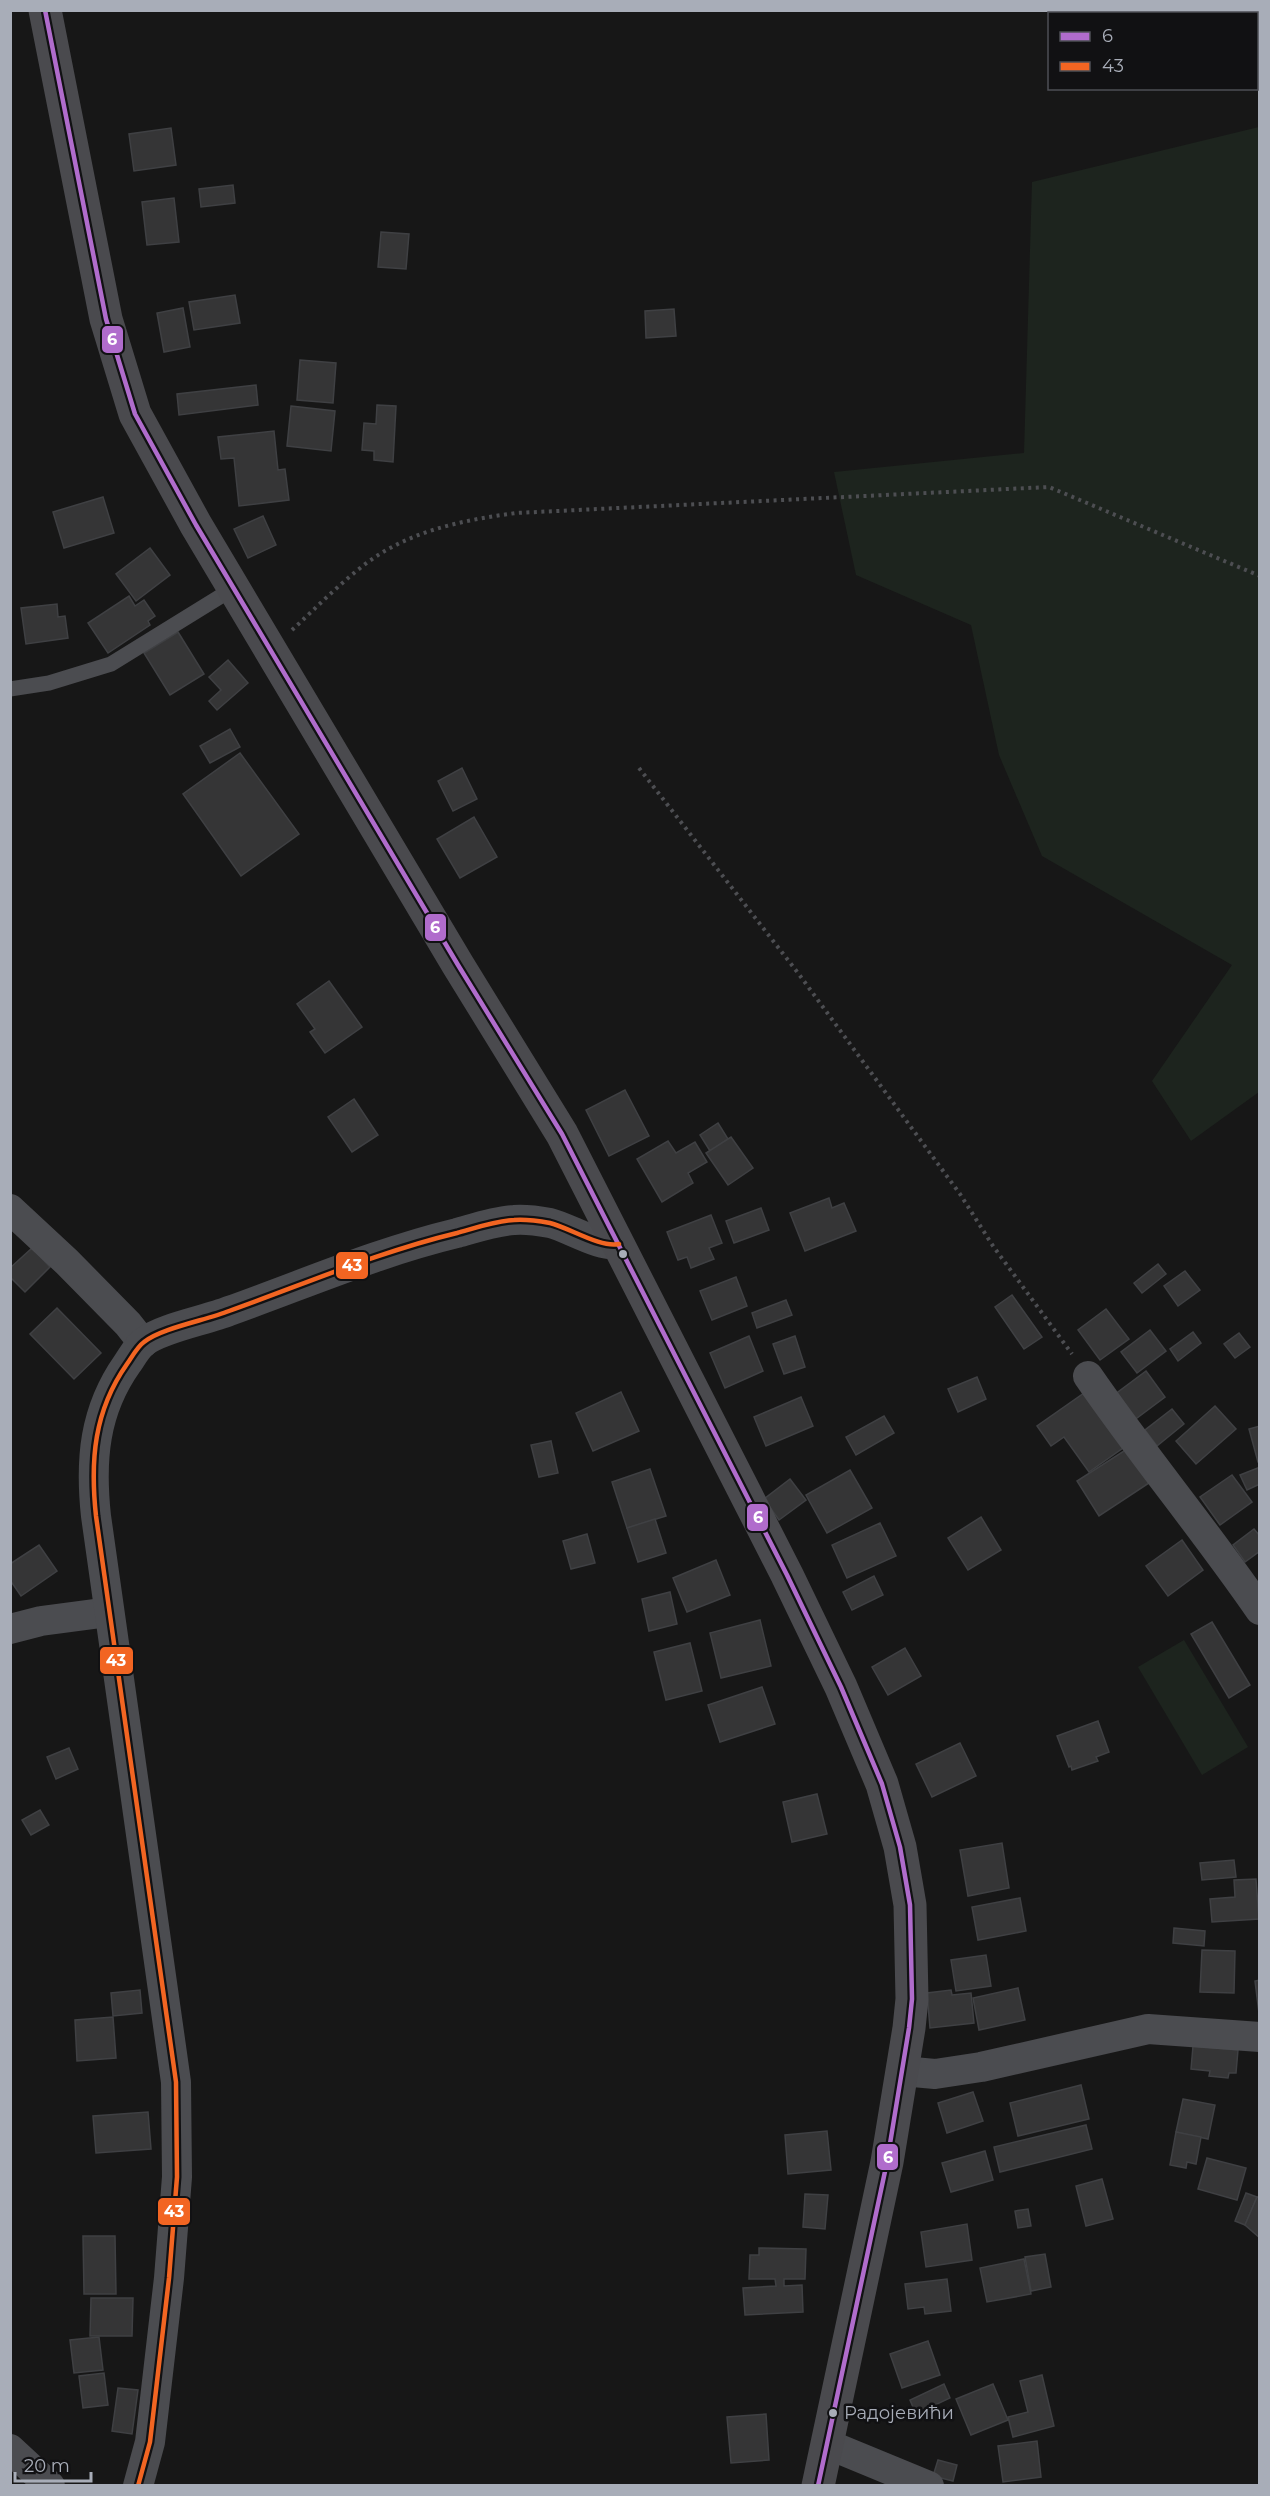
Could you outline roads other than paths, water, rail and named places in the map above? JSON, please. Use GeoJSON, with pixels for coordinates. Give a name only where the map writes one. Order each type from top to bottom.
{"type":"FeatureCollection","features":[{"type":"Feature","properties":{"kind":"main road"},"geometry":{"type":"LineString","coordinates":[[45,10],[96,274],[106,319],[130,400],[157,456],[234,588],[458,965],[562,1134],[811,1623],[882,1784],[900,1847],[912,1930],[912,1999],[902,2072],[877,2210],[818,2486]]}},
{"type":"Feature","properties":{"kind":"street"},"geometry":{"type":"LineString","coordinates":[[10,1209],[74,1269],[143,1343]]}},
{"type":"Feature","properties":{"kind":"street"},"geometry":{"type":"LineString","coordinates":[[138,2486],[150,2442],[169,2278],[177,2177],[176,2082],[92,1478],[93,1456],[103,1412],[122,1372],[143,1343],[166,1332],[227,1312],[352,1263],[429,1239],[506,1220],[550,1223],[602,1243],[619,1244]]}},
{"type":"Feature","properties":{"kind":"street"},"geometry":{"type":"LineString","coordinates":[[1088,1376],[1128,1434],[1183,1502],[1260,1610]]}},
{"type":"Feature","properties":{"kind":"street"},"geometry":{"type":"LineString","coordinates":[[10,1629],[41,1621],[110,1612]]}},
{"type":"Feature","properties":{"kind":"street"},"geometry":{"type":"LineString","coordinates":[[902,2072],[935,2074],[981,2067],[1142,2030],[1164,2029],[1260,2037]]}},
{"type":"Feature","properties":{"kind":"street"},"geometry":{"type":"LineString","coordinates":[[827,2444],[929,2486]]}},
{"type":"Feature","properties":{"kind":"street"},"geometry":{"type":"LineString","coordinates":[[10,2449],[50,2486]]}},
{"type":"Feature","properties":{"kind":"lane"},"geometry":{"type":"LineString","coordinates":[[10,689],[49,683],[111,664],[234,588]]}},
{"type":"Feature","properties":{"kind":"place","name":"Радојевићи"},"geometry":{"type":"Point","coordinates":[833,2413]}}]}
